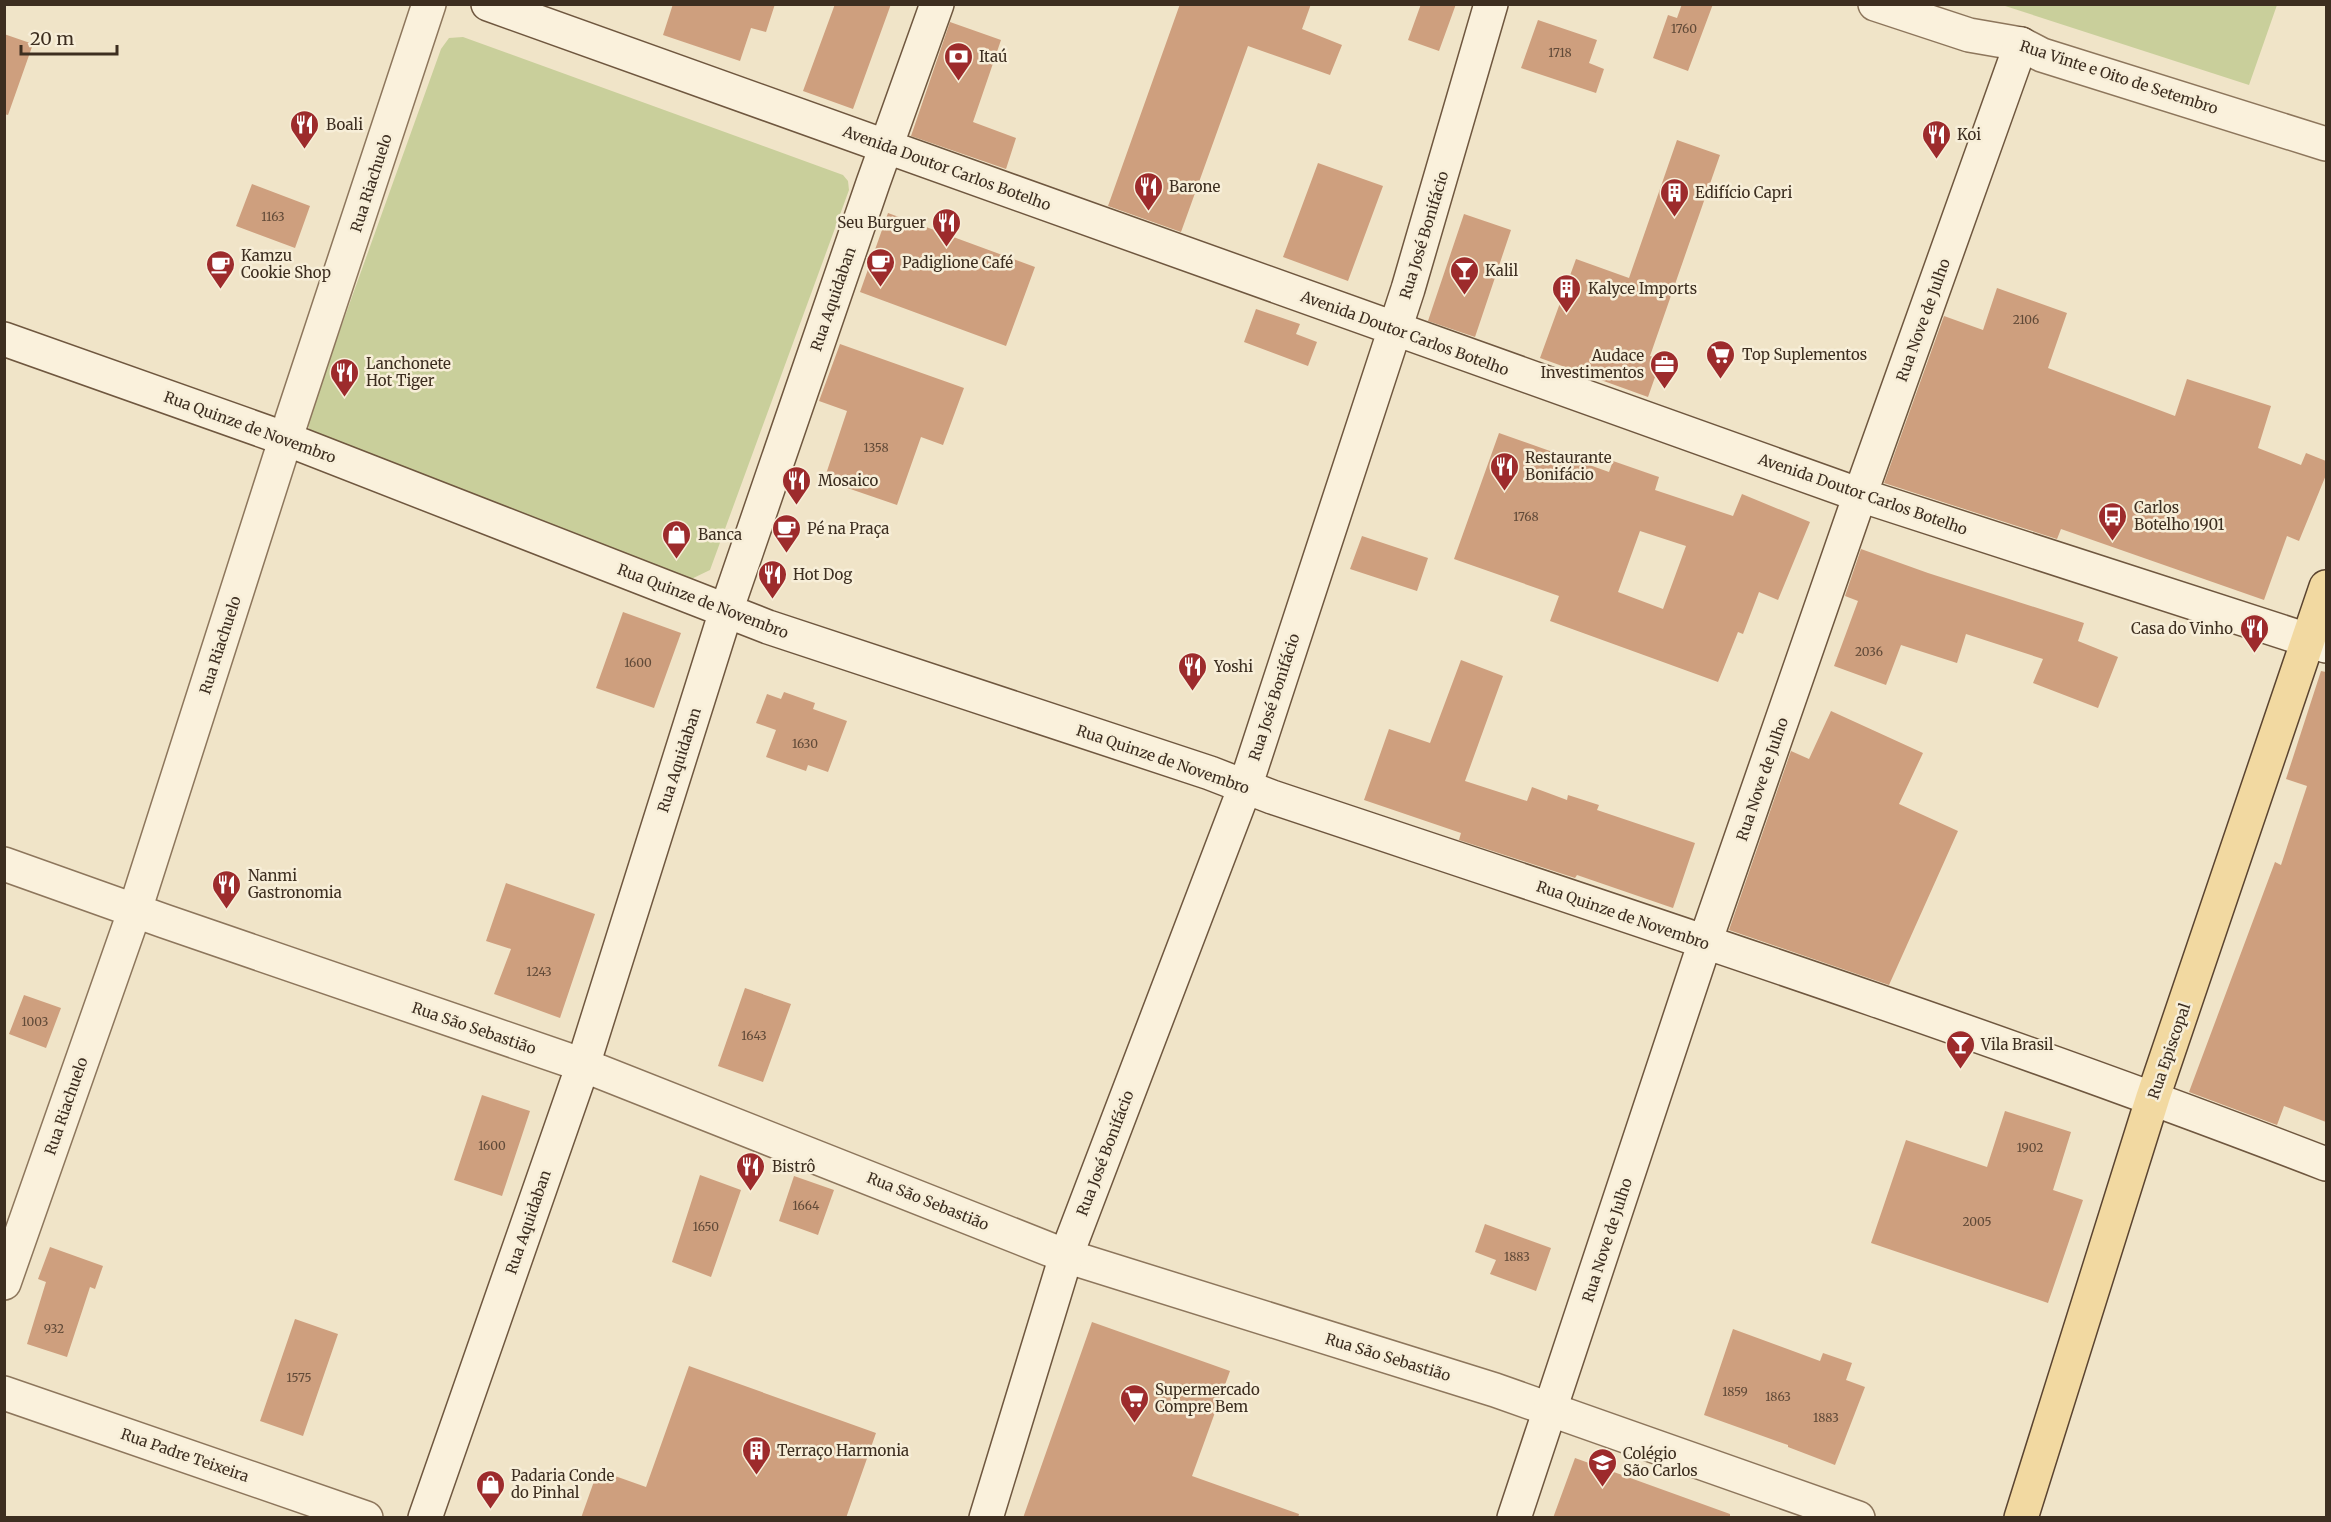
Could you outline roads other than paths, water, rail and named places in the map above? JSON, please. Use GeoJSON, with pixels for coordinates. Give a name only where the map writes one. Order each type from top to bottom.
{"type":"FeatureCollection","features":[{"type":"Feature","properties":{"kind":"main road","name":"Rua Riachuelo"},"geometry":{"type":"LineString","coordinates":[[4,1283],[135,910],[429,4]]}},
{"type":"Feature","properties":{"kind":"main road","name":"Avenida Doutor Carlos Botelho"},"geometry":{"type":"LineString","coordinates":[[488,4],[1860,495],[2317,643]]}},
{"type":"Feature","properties":{"kind":"main road","name":"Rua Aquidaban"},"geometry":{"type":"LineString","coordinates":[[426,1518],[583,1065],[726,611],[937,4]]}},
{"type":"Feature","properties":{"kind":"main road","name":"Rua José Bonifácio"},"geometry":{"type":"LineString","coordinates":[[986,1518],[1066,1256],[1245,787],[1394,330],[1491,4]]}},
{"type":"Feature","properties":{"kind":"main road","name":"Rua Vinte e Oito de Setembro"},"geometry":{"type":"LineString","coordinates":[[1875,4],[1969,35],[2021,44],[2042,55],[2326,144]]}},
{"type":"Feature","properties":{"kind":"main road","name":"Rua Nove de Julho"},"geometry":{"type":"LineString","coordinates":[[1514,1518],[1706,942],[1860,495],[2021,44]]}},
{"type":"Feature","properties":{"kind":"main road","name":"Rua Quinze de Novembro"},"geometry":{"type":"LineString","coordinates":[[4,339],[286,439],[768,627],[1210,772],[1245,787],[1706,942],[2153,1097],[2326,1164]]}},
{"type":"Feature","properties":{"kind":"main road","name":"Rua Episcopal"},"geometry":{"type":"LineString","coordinates":[[2021,1518],[2153,1097],[2317,643],[2326,587]]}},
{"type":"Feature","properties":{"kind":"main road","name":"Rua São Sebastião"},"geometry":{"type":"LineString","coordinates":[[4,864],[583,1065],[1066,1256],[1495,1390],[1858,1518]]}},
{"type":"Feature","properties":{"kind":"main road","name":"Rua Padre Teixeira"},"geometry":{"type":"LineString","coordinates":[[4,1393],[366,1518]]}},
{"type":"Feature","properties":{"kind":"place","name":"Itaú"},"geometry":{"type":"Point","coordinates":[958,82]}},
{"type":"Feature","properties":{"kind":"place","name":"Boali"},"geometry":{"type":"Point","coordinates":[305,150]}},
{"type":"Feature","properties":{"kind":"place","name":"Koi"},"geometry":{"type":"Point","coordinates":[1936,160]}},
{"type":"Feature","properties":{"kind":"place","name":"Barone"},"geometry":{"type":"Point","coordinates":[1148,212]}},
{"type":"Feature","properties":{"kind":"place","name":"Edifício Capri"},"geometry":{"type":"Point","coordinates":[1674,218]}},
{"type":"Feature","properties":{"kind":"place","name":"Seu Burguer"},"geometry":{"type":"Point","coordinates":[947,248]}},
{"type":"Feature","properties":{"kind":"place","name":"Padiglione Café"},"geometry":{"type":"Point","coordinates":[881,288]}},
{"type":"Feature","properties":{"kind":"place","name":"Kamzu Cookie Shop"},"geometry":{"type":"Point","coordinates":[220,290]}},
{"type":"Feature","properties":{"kind":"place","name":"Kalil"},"geometry":{"type":"Point","coordinates":[1464,296]}},
{"type":"Feature","properties":{"kind":"place","name":"Kalyce Imports"},"geometry":{"type":"Point","coordinates":[1567,314]}},
{"type":"Feature","properties":{"kind":"place","name":"Top Suplementos"},"geometry":{"type":"Point","coordinates":[1721,380]}},
{"type":"Feature","properties":{"kind":"place","name":"Audace Investimentos"},"geometry":{"type":"Point","coordinates":[1665,390]}},
{"type":"Feature","properties":{"kind":"place","name":"Lanchonete Hot Tiger"},"geometry":{"type":"Point","coordinates":[345,398]}},
{"type":"Feature","properties":{"kind":"place","name":"Restaurante Bonifácio"},"geometry":{"type":"Point","coordinates":[1504,492]}},
{"type":"Feature","properties":{"kind":"place","name":"Mosaico"},"geometry":{"type":"Point","coordinates":[797,506]}},
{"type":"Feature","properties":{"kind":"place","name":"Carlos Botelho 1901"},"geometry":{"type":"Point","coordinates":[2113,542]}},
{"type":"Feature","properties":{"kind":"place","name":"Pé na Praça"},"geometry":{"type":"Point","coordinates":[786,554]}},
{"type":"Feature","properties":{"kind":"place","name":"Banca"},"geometry":{"type":"Point","coordinates":[677,560]}},
{"type":"Feature","properties":{"kind":"place","name":"Hot Dog"},"geometry":{"type":"Point","coordinates":[772,600]}},
{"type":"Feature","properties":{"kind":"place","name":"Casa do Vinho"},"geometry":{"type":"Point","coordinates":[2254,654]}},
{"type":"Feature","properties":{"kind":"place","name":"Yoshi"},"geometry":{"type":"Point","coordinates":[1193,692]}},
{"type":"Feature","properties":{"kind":"place","name":"Nanmi Gastronomia"},"geometry":{"type":"Point","coordinates":[227,910]}},
{"type":"Feature","properties":{"kind":"place","name":"Vila Brasil"},"geometry":{"type":"Point","coordinates":[1960,1070]}},
{"type":"Feature","properties":{"kind":"place","name":"Bistrô"},"geometry":{"type":"Point","coordinates":[751,1192]}},
{"type":"Feature","properties":{"kind":"place","name":"Supermercado Compre Bem"},"geometry":{"type":"Point","coordinates":[1134,1424]}},
{"type":"Feature","properties":{"kind":"place","name":"Terraço Harmonia"},"geometry":{"type":"Point","coordinates":[756,1476]}},
{"type":"Feature","properties":{"kind":"place","name":"Colégio São Carlos"},"geometry":{"type":"Point","coordinates":[1602,1488]}},
{"type":"Feature","properties":{"kind":"place","name":"Padaria Conde do Pinhal"},"geometry":{"type":"Point","coordinates":[490,1510]}}]}
